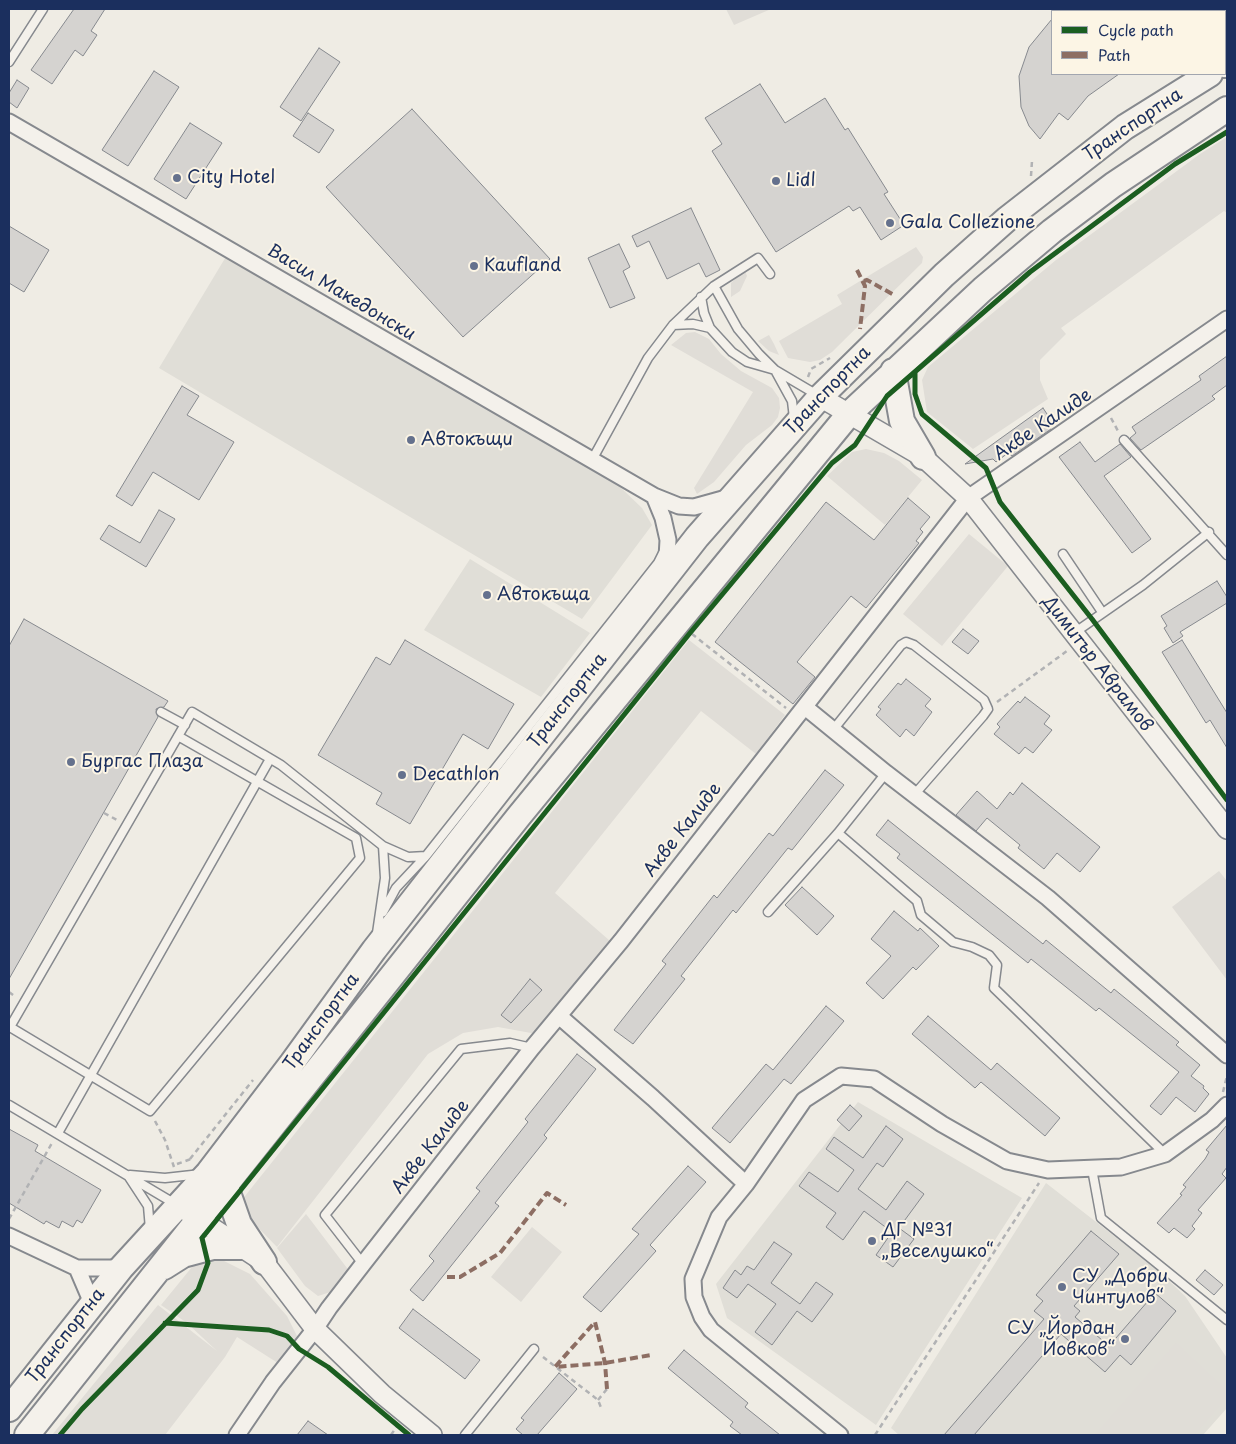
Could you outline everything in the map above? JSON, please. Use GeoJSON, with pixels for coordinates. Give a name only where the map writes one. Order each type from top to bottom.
{"type":"FeatureCollection","features":[{"type":"Feature","properties":{"kind":"main road","name":"Транспортна"},"geometry":{"type":"LineString","coordinates":[[9,1409],[121,1268],[179,1206],[204,1170],[292,1064],[374,950],[641,608],[730,497],[794,425],[944,275],[1007,219],[1125,127],[1208,75]]}},
{"type":"Feature","properties":{"kind":"main road","name":"Транспортна"},"geometry":{"type":"LineString","coordinates":[[27,1435],[199,1220],[204,1170],[519,816],[849,414],[893,371],[1052,231],[1120,180],[1227,109]]}},
{"type":"Feature","properties":{"kind":"main road"},"geometry":{"type":"LineString","coordinates":[[893,371],[902,421],[923,457]]}},
{"type":"Feature","properties":{"kind":"main road"},"geometry":{"type":"LineString","coordinates":[[204,1170],[264,1262]]}},
{"type":"Feature","properties":{"kind":"main road"},"geometry":{"type":"LineString","coordinates":[[158,1270],[183,1256],[212,1247],[241,1247]]}},
{"type":"Feature","properties":{"kind":"street","name":"Васил Македонски"},"geometry":{"type":"LineString","coordinates":[[9,122],[654,496],[680,506],[694,507],[730,497]]}},
{"type":"Feature","properties":{"kind":"street","name":"Акве Калиде"},"geometry":{"type":"LineString","coordinates":[[237,1435],[273,1382],[316,1329],[328,1308],[362,1264],[801,712],[968,498],[1104,406],[1227,319]]}},
{"type":"Feature","properties":{"kind":"street","name":"Димитър Аврамов"},"geometry":{"type":"LineString","coordinates":[[820,397],[923,457],[968,498],[1227,829]]}},
{"type":"Feature","properties":{"kind":"street"},"geometry":{"type":"LineString","coordinates":[[654,496],[664,518],[668,540],[666,577]]}},
{"type":"Feature","properties":{"kind":"street"},"geometry":{"type":"LineString","coordinates":[[801,712],[833,730],[1048,898],[1227,1055]]}},
{"type":"Feature","properties":{"kind":"street"},"geometry":{"type":"LineString","coordinates":[[559,1016],[653,1098],[746,1184]]}},
{"type":"Feature","properties":{"kind":"street"},"geometry":{"type":"LineString","coordinates":[[840,1435],[711,1330],[702,1317],[694,1297],[693,1279],[719,1217],[746,1184],[804,1100],[841,1076],[874,1079],[942,1124],[1007,1161],[1048,1170],[1121,1167],[1165,1154],[1212,1120],[1227,1105]]}},
{"type":"Feature","properties":{"kind":"street"},"geometry":{"type":"LineString","coordinates":[[179,1206],[264,1262],[316,1329],[382,1394],[432,1435]]}},
{"type":"Feature","properties":{"kind":"street"},"geometry":{"type":"LineString","coordinates":[[9,1236],[77,1268],[121,1268]]}},
{"type":"Feature","properties":{"kind":"street"},"geometry":{"type":"LineString","coordinates":[[77,1268],[92,1303]]}},
{"type":"Feature","properties":{"kind":"lane"},"geometry":{"type":"LineString","coordinates":[[9,62],[43,9]]}},
{"type":"Feature","properties":{"kind":"lane"},"geometry":{"type":"LineString","coordinates":[[592,460],[648,358],[673,325],[701,296],[758,258],[770,274]]}},
{"type":"Feature","properties":{"kind":"lane"},"geometry":{"type":"LineString","coordinates":[[714,286],[738,329],[775,370],[792,401],[794,425]]}},
{"type":"Feature","properties":{"kind":"lane"},"geometry":{"type":"LineString","coordinates":[[701,296],[704,314],[710,328],[732,352],[747,362],[775,370],[820,397]]}},
{"type":"Feature","properties":{"kind":"lane"},"geometry":{"type":"LineString","coordinates":[[673,325],[693,324],[710,328]]}},
{"type":"Feature","properties":{"kind":"lane"},"geometry":{"type":"LineString","coordinates":[[1124,440],[1209,532],[1227,555]]}},
{"type":"Feature","properties":{"kind":"lane"},"geometry":{"type":"LineString","coordinates":[[1076,638],[1102,612],[1143,585],[1209,532]]}},
{"type":"Feature","properties":{"kind":"lane"},"geometry":{"type":"LineString","coordinates":[[380,917],[396,888],[426,856],[658,563],[668,540]]}},
{"type":"Feature","properties":{"kind":"lane"},"geometry":{"type":"LineString","coordinates":[[1063,554],[1102,612]]}},
{"type":"Feature","properties":{"kind":"lane"},"geometry":{"type":"LineString","coordinates":[[617,615],[641,608]]}},
{"type":"Feature","properties":{"kind":"lane"},"geometry":{"type":"LineString","coordinates":[[833,730],[901,645],[906,642],[914,645],[984,700],[988,709],[914,795]]}},
{"type":"Feature","properties":{"kind":"lane"},"geometry":{"type":"LineString","coordinates":[[161,712],[185,725]]}},
{"type":"Feature","properties":{"kind":"lane"},"geometry":{"type":"LineString","coordinates":[[178,736],[356,838],[360,858],[150,1111],[9,1028],[178,736],[185,725],[192,712],[270,759],[383,846],[408,857],[426,856]]}},
{"type":"Feature","properties":{"kind":"lane"},"geometry":{"type":"LineString","coordinates":[[58,1133],[270,759]]}},
{"type":"Feature","properties":{"kind":"lane"},"geometry":{"type":"LineString","coordinates":[[768,912],[838,833],[886,773]]}},
{"type":"Feature","properties":{"kind":"lane"},"geometry":{"type":"LineString","coordinates":[[838,833],[917,901],[922,914],[953,942],[972,947],[989,955],[997,965],[994,988],[1165,1154]]}},
{"type":"Feature","properties":{"kind":"lane"},"geometry":{"type":"LineString","coordinates":[[374,950],[380,917],[385,866],[383,846]]}},
{"type":"Feature","properties":{"kind":"lane"},"geometry":{"type":"LineString","coordinates":[[362,1264],[324,1215],[461,1049],[510,1042],[532,1048]]}},
{"type":"Feature","properties":{"kind":"lane"},"geometry":{"type":"LineString","coordinates":[[9,1105],[179,1206]]}},
{"type":"Feature","properties":{"kind":"lane"},"geometry":{"type":"LineString","coordinates":[[1092,1169],[1100,1218],[1227,1320]]}},
{"type":"Feature","properties":{"kind":"lane"},"geometry":{"type":"LineString","coordinates":[[128,1175],[165,1178],[204,1170]]}},
{"type":"Feature","properties":{"kind":"lane"},"geometry":{"type":"LineString","coordinates":[[128,1175],[148,1206],[151,1236]]}},
{"type":"Feature","properties":{"kind":"lane"},"geometry":{"type":"LineString","coordinates":[[466,1435],[534,1350]]}},
{"type":"Feature","properties":{"kind":"path"},"geometry":{"type":"LineString","coordinates":[[1031,185],[1032,161]]}},
{"type":"Feature","properties":{"kind":"path"},"geometry":{"type":"LineString","coordinates":[[1104,406],[1124,440]]}},
{"type":"Feature","properties":{"kind":"path"},"geometry":{"type":"LineString","coordinates":[[684,640],[696,625]]}},
{"type":"Feature","properties":{"kind":"path"},"geometry":{"type":"LineString","coordinates":[[690,632],[801,712]]}},
{"type":"Feature","properties":{"kind":"path"},"geometry":{"type":"LineString","coordinates":[[988,709],[1076,638]]}},
{"type":"Feature","properties":{"kind":"path"},"geometry":{"type":"LineString","coordinates":[[104,812],[126,826]]}},
{"type":"Feature","properties":{"kind":"path"},"geometry":{"type":"LineString","coordinates":[[150,1111],[165,1140],[174,1166],[204,1170],[257,1074]]}},
{"type":"Feature","properties":{"kind":"path"},"geometry":{"type":"LineString","coordinates":[[9,1219],[58,1133]]}},
{"type":"Feature","properties":{"kind":"path"},"geometry":{"type":"LineString","coordinates":[[875,1435],[1048,1170]]}},
{"type":"Feature","properties":{"kind":"path"},"geometry":{"type":"LineString","coordinates":[[534,1350],[598,1400],[602,1410]]}},
{"type":"Feature","properties":{"kind":"path"},"geometry":{"type":"LineString","coordinates":[[598,1400],[608,1389]]}},
{"type":"Feature","properties":{"kind":"path"},"geometry":{"type":"LineString","coordinates":[[391,1420],[404,1430]]}},
{"type":"Feature","properties":{"kind":"shaded area"},"geometry":{"type":"Polygon","coordinates":[[[726,9],[771,9],[734,25],[726,9]]]}},
{"type":"Feature","properties":{"kind":"shaded area"},"geometry":{"type":"Polygon","coordinates":[[[1227,137],[1227,213],[1224,211],[1061,328],[1066,334],[1040,360],[1040,380],[1048,399],[973,449],[927,412],[922,380],[928,367],[1056,260],[1200,154],[1227,137]]]}},
{"type":"Feature","properties":{"kind":"shaded area"},"geometry":{"type":"Polygon","coordinates":[[[916,247],[923,257],[922,263],[832,352],[820,360],[810,362],[788,358],[779,341],[842,304],[837,295],[916,247]]]}},
{"type":"Feature","properties":{"kind":"shaded area","name":"Автокъщи"},"geometry":{"type":"Polygon","coordinates":[[[227,255],[618,485],[642,508],[652,525],[582,619],[159,368],[227,255]]]}},
{"type":"Feature","properties":{"kind":"shaded area"},"geometry":{"type":"Polygon","coordinates":[[[745,271],[747,276],[740,291],[731,297],[731,283],[745,271]]]}},
{"type":"Feature","properties":{"kind":"shaded area"},"geometry":{"type":"Polygon","coordinates":[[[695,332],[709,339],[721,354],[741,371],[772,388],[779,398],[780,408],[778,417],[772,425],[746,445],[714,482],[697,494],[694,488],[753,392],[671,345],[686,333],[695,332]]]}},
{"type":"Feature","properties":{"kind":"shaded area"},"geometry":{"type":"Polygon","coordinates":[[[769,335],[779,355],[769,351],[758,341],[769,335]]]}},
{"type":"Feature","properties":{"kind":"shaded area"},"geometry":{"type":"Polygon","coordinates":[[[866,449],[884,453],[899,461],[922,480],[885,525],[827,476],[852,452],[866,449]]]}},
{"type":"Feature","properties":{"kind":"shaded area"},"geometry":{"type":"Polygon","coordinates":[[[969,534],[1008,566],[942,646],[903,614],[969,534]]]}},
{"type":"Feature","properties":{"kind":"shaded area","name":"Автокъща"},"geometry":{"type":"Polygon","coordinates":[[[470,559],[590,633],[541,697],[424,630],[470,559]]]}},
{"type":"Feature","properties":{"kind":"shaded area"},"geometry":{"type":"Polygon","coordinates":[[[689,640],[785,715],[756,754],[701,711],[555,893],[617,947],[542,1042],[531,1033],[498,1027],[463,1033],[428,1054],[277,1247],[237,1206],[689,640]]]}},
{"type":"Feature","properties":{"kind":"shaded area"},"geometry":{"type":"Polygon","coordinates":[[[1219,871],[1227,881],[1227,980],[1172,907],[1219,871]]]}},
{"type":"Feature","properties":{"kind":"shaded area","name":"ДГ №31 „Веселушко“"},"geometry":{"type":"Polygon","coordinates":[[[858,1102],[1022,1198],[876,1425],[727,1318],[716,1284],[858,1102]]]}},
{"type":"Feature","properties":{"kind":"shaded area"},"geometry":{"type":"Polygon","coordinates":[[[1046,1183],[1154,1267],[1185,1296],[1227,1358],[1227,1408],[1203,1435],[899,1435],[891,1428],[1046,1183]]]}},
{"type":"Feature","properties":{"kind":"shaded area"},"geometry":{"type":"Polygon","coordinates":[[[306,1214],[350,1272],[337,1290],[318,1296],[305,1286],[277,1248],[306,1214]]]}},
{"type":"Feature","properties":{"kind":"shaded area"},"geometry":{"type":"Polygon","coordinates":[[[532,1227],[562,1252],[521,1302],[491,1277],[532,1227]]]}},
{"type":"Feature","properties":{"kind":"shaded area"},"geometry":{"type":"Polygon","coordinates":[[[201,1256],[216,1257],[250,1274],[287,1316],[297,1336],[281,1365],[237,1337],[225,1357],[165,1435],[52,1435],[158,1305],[217,1351],[187,1323],[161,1305],[201,1256]]]}},
{"type":"Feature","properties":{"kind":"shaded area"},"geometry":{"type":"Polygon","coordinates":[[[1176,1343],[1227,1391],[1227,1397],[1194,1435],[1095,1435],[1176,1343]]]}},
{"type":"Feature","properties":{"kind":"building"},"geometry":{"type":"Polygon","coordinates":[[[74,9],[105,9],[91,31],[97,35],[83,56],[75,50],[52,84],[31,70],[74,9]]]}},
{"type":"Feature","properties":{"kind":"building"},"geometry":{"type":"Polygon","coordinates":[[[1051,20],[1051,75],[1118,75],[1088,96],[1068,120],[1059,113],[1040,139],[1029,126],[1021,107],[1019,76],[1029,47],[1051,20]]]}},
{"type":"Feature","properties":{"kind":"building"},"geometry":{"type":"Polygon","coordinates":[[[319,48],[340,62],[301,121],[280,107],[319,48]]]}},
{"type":"Feature","properties":{"kind":"building"},"geometry":{"type":"Polygon","coordinates":[[[154,71],[179,87],[128,166],[102,150],[154,71]]]}},
{"type":"Feature","properties":{"kind":"building"},"geometry":{"type":"Polygon","coordinates":[[[17,80],[29,88],[17,108],[9,102],[9,93],[17,80]]]}},
{"type":"Feature","properties":{"kind":"building","name":"Lidl"},"geometry":{"type":"Polygon","coordinates":[[[760,84],[785,123],[825,98],[845,130],[848,128],[888,192],[884,194],[904,225],[881,240],[860,207],[853,211],[849,206],[776,252],[712,151],[722,144],[705,118],[760,84]]]}},
{"type":"Feature","properties":{"kind":"building"},"geometry":{"type":"Polygon","coordinates":[[[412,109],[550,259],[463,337],[326,187],[412,109]]]}},
{"type":"Feature","properties":{"kind":"building"},"geometry":{"type":"Polygon","coordinates":[[[308,113],[334,130],[319,153],[293,136],[308,113]]]}},
{"type":"Feature","properties":{"kind":"building"},"geometry":{"type":"Polygon","coordinates":[[[190,123],[222,143],[186,199],[154,179],[190,123]]]}},
{"type":"Feature","properties":{"kind":"building"},"geometry":{"type":"Polygon","coordinates":[[[691,208],[720,270],[706,277],[699,263],[667,279],[649,241],[637,247],[632,236],[691,208]]]}},
{"type":"Feature","properties":{"kind":"building"},"geometry":{"type":"Polygon","coordinates":[[[9,226],[49,250],[24,292],[9,283],[9,226]]]}},
{"type":"Feature","properties":{"kind":"building"},"geometry":{"type":"Polygon","coordinates":[[[619,244],[630,267],[623,271],[635,298],[610,308],[588,258],[619,244]]]}},
{"type":"Feature","properties":{"kind":"building"},"geometry":{"type":"Polygon","coordinates":[[[1227,356],[1227,385],[1212,396],[1215,399],[1141,450],[1130,438],[1136,433],[1132,427],[1201,380],[1199,376],[1227,356]]]}},
{"type":"Feature","properties":{"kind":"building"},"geometry":{"type":"Polygon","coordinates":[[[182,386],[199,396],[187,415],[234,442],[199,500],[153,472],[132,506],[116,496],[182,386]]]}},
{"type":"Feature","properties":{"kind":"building"},"geometry":{"type":"Polygon","coordinates":[[[1043,408],[1051,420],[1049,426],[1051,429],[1012,456],[1008,453],[996,462],[993,459],[965,464],[1043,408]]]}},
{"type":"Feature","properties":{"kind":"building"},"geometry":{"type":"Polygon","coordinates":[[[1080,442],[1095,462],[1120,444],[1131,457],[1104,476],[1151,539],[1132,553],[1059,457],[1080,442]]]}},
{"type":"Feature","properties":{"kind":"building"},"geometry":{"type":"Polygon","coordinates":[[[908,498],[930,517],[920,529],[923,532],[916,541],[919,543],[866,608],[851,596],[797,662],[815,677],[793,704],[715,642],[826,502],[874,540],[908,498]]]}},
{"type":"Feature","properties":{"kind":"building"},"geometry":{"type":"Polygon","coordinates":[[[159,510],[175,519],[146,567],[100,539],[109,525],[140,543],[159,510]]]}},
{"type":"Feature","properties":{"kind":"building"},"geometry":{"type":"Polygon","coordinates":[[[1217,581],[1227,597],[1227,603],[1180,632],[1183,636],[1173,643],[1164,628],[1167,626],[1161,616],[1217,581]]]}},
{"type":"Feature","properties":{"kind":"building","name":"Бургас Плаза"},"geometry":{"type":"Polygon","coordinates":[[[24,619],[168,701],[164,707],[156,709],[158,717],[9,979],[9,646],[24,619]]]}},
{"type":"Feature","properties":{"kind":"building"},"geometry":{"type":"Polygon","coordinates":[[[963,629],[979,641],[968,654],[952,642],[963,629]]]}},
{"type":"Feature","properties":{"kind":"building"},"geometry":{"type":"Polygon","coordinates":[[[405,640],[514,704],[488,749],[463,734],[410,824],[376,804],[382,793],[318,755],[376,657],[390,665],[405,640]]]}},
{"type":"Feature","properties":{"kind":"building"},"geometry":{"type":"Polygon","coordinates":[[[1182,640],[1227,713],[1227,748],[1210,720],[1206,723],[1162,652],[1182,640]]]}},
{"type":"Feature","properties":{"kind":"building"},"geometry":{"type":"Polygon","coordinates":[[[906,679],[931,699],[925,706],[932,712],[914,736],[906,729],[900,737],[876,715],[881,709],[878,707],[898,683],[901,685],[906,679]]]}},
{"type":"Feature","properties":{"kind":"building"},"geometry":{"type":"Polygon","coordinates":[[[1025,697],[1050,716],[1044,724],[1052,730],[1033,753],[1025,747],[1019,754],[994,734],[1000,727],[997,724],[1018,701],[1020,703],[1025,697]]]}},
{"type":"Feature","properties":{"kind":"building"},"geometry":{"type":"Polygon","coordinates":[[[825,770],[844,785],[792,850],[788,848],[736,913],[733,910],[681,976],[685,979],[633,1044],[614,1030],[666,964],[662,961],[714,895],[717,898],[769,833],[773,836],[825,770]]]}},
{"type":"Feature","properties":{"kind":"building"},"geometry":{"type":"Polygon","coordinates":[[[1022,783],[1100,847],[1080,872],[1057,853],[1044,869],[1018,848],[1020,845],[987,818],[976,831],[956,815],[977,791],[997,809],[1010,792],[1013,795],[1022,783]]]}},
{"type":"Feature","properties":{"kind":"building"},"geometry":{"type":"Polygon","coordinates":[[[888,820],[1043,944],[1046,940],[1111,993],[1114,989],[1179,1042],[1176,1045],[1200,1065],[1191,1076],[1204,1086],[1203,1088],[1209,1094],[1195,1112],[1176,1097],[1161,1115],[1150,1106],[1179,1072],[1099,1008],[1096,1011],[1031,959],[1028,963],[897,858],[900,854],[876,835],[888,820]]]}},
{"type":"Feature","properties":{"kind":"building"},"geometry":{"type":"Polygon","coordinates":[[[802,887],[834,916],[817,935],[785,905],[802,887]]]}},
{"type":"Feature","properties":{"kind":"building"},"geometry":{"type":"Polygon","coordinates":[[[894,911],[918,931],[920,928],[939,946],[916,970],[913,967],[883,999],[866,983],[891,956],[871,939],[894,911]]]}},
{"type":"Feature","properties":{"kind":"building"},"geometry":{"type":"Polygon","coordinates":[[[530,979],[542,990],[511,1023],[501,1015],[530,979]]]}},
{"type":"Feature","properties":{"kind":"building"},"geometry":{"type":"Polygon","coordinates":[[[826,1006],[844,1021],[791,1084],[784,1079],[730,1143],[712,1128],[766,1064],[773,1070],[826,1006]]]}},
{"type":"Feature","properties":{"kind":"building"},"geometry":{"type":"Polygon","coordinates":[[[928,1016],[991,1070],[997,1063],[1060,1118],[1045,1136],[981,1082],[975,1088],[912,1034],[928,1016]]]}},
{"type":"Feature","properties":{"kind":"building"},"geometry":{"type":"Polygon","coordinates":[[[577,1054],[596,1069],[544,1135],[547,1138],[495,1203],[499,1206],[423,1301],[410,1290],[434,1261],[429,1256],[480,1191],[476,1188],[528,1122],[525,1119],[577,1054]]]}},
{"type":"Feature","properties":{"kind":"building"},"geometry":{"type":"Polygon","coordinates":[[[850,1105],[862,1116],[849,1131],[837,1120],[850,1105]]]}},
{"type":"Feature","properties":{"kind":"building"},"geometry":{"type":"Polygon","coordinates":[[[1227,1125],[1227,1167],[1222,1174],[1226,1178],[1198,1210],[1202,1213],[1192,1226],[1195,1229],[1187,1238],[1174,1228],[1169,1233],[1157,1223],[1182,1195],[1180,1194],[1186,1187],[1183,1185],[1205,1159],[1209,1152],[1206,1150],[1227,1125]]]}},
{"type":"Feature","properties":{"kind":"building"},"geometry":{"type":"Polygon","coordinates":[[[886,1126],[903,1139],[883,1167],[877,1163],[858,1189],[886,1210],[907,1181],[924,1194],[899,1228],[914,1239],[893,1267],[876,1255],[892,1232],[864,1211],[843,1240],[826,1227],[836,1213],[799,1186],[809,1172],[838,1192],[854,1170],[826,1149],[834,1137],[863,1158],[886,1126]]]}},
{"type":"Feature","properties":{"kind":"building"},"geometry":{"type":"Polygon","coordinates":[[[9,1129],[38,1145],[35,1151],[101,1190],[82,1223],[77,1220],[73,1227],[62,1221],[59,1228],[46,1221],[44,1224],[9,1203],[9,1129]]]}},
{"type":"Feature","properties":{"kind":"building"},"geometry":{"type":"Polygon","coordinates":[[[688,1166],[706,1182],[650,1245],[656,1251],[601,1312],[583,1297],[639,1234],[632,1229],[688,1166]]]}},
{"type":"Feature","properties":{"kind":"building"},"geometry":{"type":"Polygon","coordinates":[[[1091,1231],[1119,1254],[1074,1306],[1080,1311],[1075,1317],[1109,1346],[1155,1293],[1176,1311],[1131,1365],[1120,1355],[1105,1372],[1061,1334],[974,1435],[944,1435],[1044,1319],[1034,1311],[1043,1301],[1036,1295],[1091,1231]]]}},
{"type":"Feature","properties":{"kind":"building"},"geometry":{"type":"Polygon","coordinates":[[[774,1242],[792,1254],[771,1283],[800,1304],[816,1282],[833,1294],[812,1322],[797,1311],[772,1345],[755,1332],[776,1304],[748,1284],[737,1298],[723,1288],[735,1270],[741,1275],[747,1266],[754,1270],[774,1242]]]}},
{"type":"Feature","properties":{"kind":"building"},"geometry":{"type":"Polygon","coordinates":[[[1205,1270],[1223,1285],[1214,1295],[1196,1280],[1205,1270]]]}},
{"type":"Feature","properties":{"kind":"building"},"geometry":{"type":"Polygon","coordinates":[[[413,1309],[480,1360],[465,1379],[399,1328],[413,1309]]]}},
{"type":"Feature","properties":{"kind":"building"},"geometry":{"type":"Polygon","coordinates":[[[684,1350],[748,1403],[745,1407],[780,1435],[742,1435],[730,1426],[733,1422],[668,1368],[684,1350]]]}},
{"type":"Feature","properties":{"kind":"building"},"geometry":{"type":"Polygon","coordinates":[[[559,1373],[577,1389],[537,1435],[523,1435],[516,1429],[524,1420],[521,1418],[559,1373]]]}},
{"type":"Feature","properties":{"kind":"building"},"geometry":{"type":"Polygon","coordinates":[[[308,1421],[328,1435],[297,1435],[308,1421]]]}},
{"type":"Feature","properties":{"kind":"marked path"},"geometry":{"type":"LineString","coordinates":[[857,270],[865,286],[860,329]]}},
{"type":"Feature","properties":{"kind":"marked path"},"geometry":{"type":"LineString","coordinates":[[864,281],[867,280],[894,295]]}},
{"type":"Feature","properties":{"kind":"marked path"},"geometry":{"type":"LineString","coordinates":[[447,1277],[460,1277],[500,1253],[547,1193],[566,1205]]}},
{"type":"Feature","properties":{"kind":"marked path"},"geometry":{"type":"LineString","coordinates":[[607,1389],[605,1363],[595,1322],[555,1367],[605,1363],[651,1355]]}},
{"type":"Feature","properties":{"kind":"cycle path"},"geometry":{"type":"LineString","coordinates":[[60,1435],[82,1409],[198,1290],[208,1263],[202,1238],[690,633],[832,463],[855,445],[887,396],[1030,272],[1175,164],[1227,132]]}},
{"type":"Feature","properties":{"kind":"cycle path"},"geometry":{"type":"LineString","coordinates":[[915,372],[915,394],[922,414],[986,468],[1000,502],[1092,619],[1227,800]]}},
{"type":"Feature","properties":{"kind":"cycle path"},"geometry":{"type":"LineString","coordinates":[[165,1323],[269,1330],[287,1336],[299,1349],[328,1367],[409,1435]]}},
{"type":"Feature","properties":{"kind":"place","name":"City Hotel"},"geometry":{"type":"Point","coordinates":[177,178]}},
{"type":"Feature","properties":{"kind":"place","name":"Lidl"},"geometry":{"type":"Point","coordinates":[776,181]}},
{"type":"Feature","properties":{"kind":"place","name":"Gala Collezione"},"geometry":{"type":"Point","coordinates":[890,223]}},
{"type":"Feature","properties":{"kind":"place","name":"Kaufland"},"geometry":{"type":"Point","coordinates":[474,266]}},
{"type":"Feature","properties":{"kind":"place","name":"Автокъщи"},"geometry":{"type":"Point","coordinates":[411,440]}},
{"type":"Feature","properties":{"kind":"place","name":"Автокъща"},"geometry":{"type":"Point","coordinates":[487,595]}},
{"type":"Feature","properties":{"kind":"place","name":"Бургас Плаза"},"geometry":{"type":"Point","coordinates":[71,762]}},
{"type":"Feature","properties":{"kind":"place","name":"Decathlon"},"geometry":{"type":"Point","coordinates":[402,775]}},
{"type":"Feature","properties":{"kind":"place","name":"ДГ №31 „Веселушко“"},"geometry":{"type":"Point","coordinates":[872,1241]}},
{"type":"Feature","properties":{"kind":"place","name":"СУ „Добри Чинтулов“"},"geometry":{"type":"Point","coordinates":[1062,1287]}},
{"type":"Feature","properties":{"kind":"place","name":"СУ „Йордан Йовков“"},"geometry":{"type":"Point","coordinates":[1125,1339]}}]}
